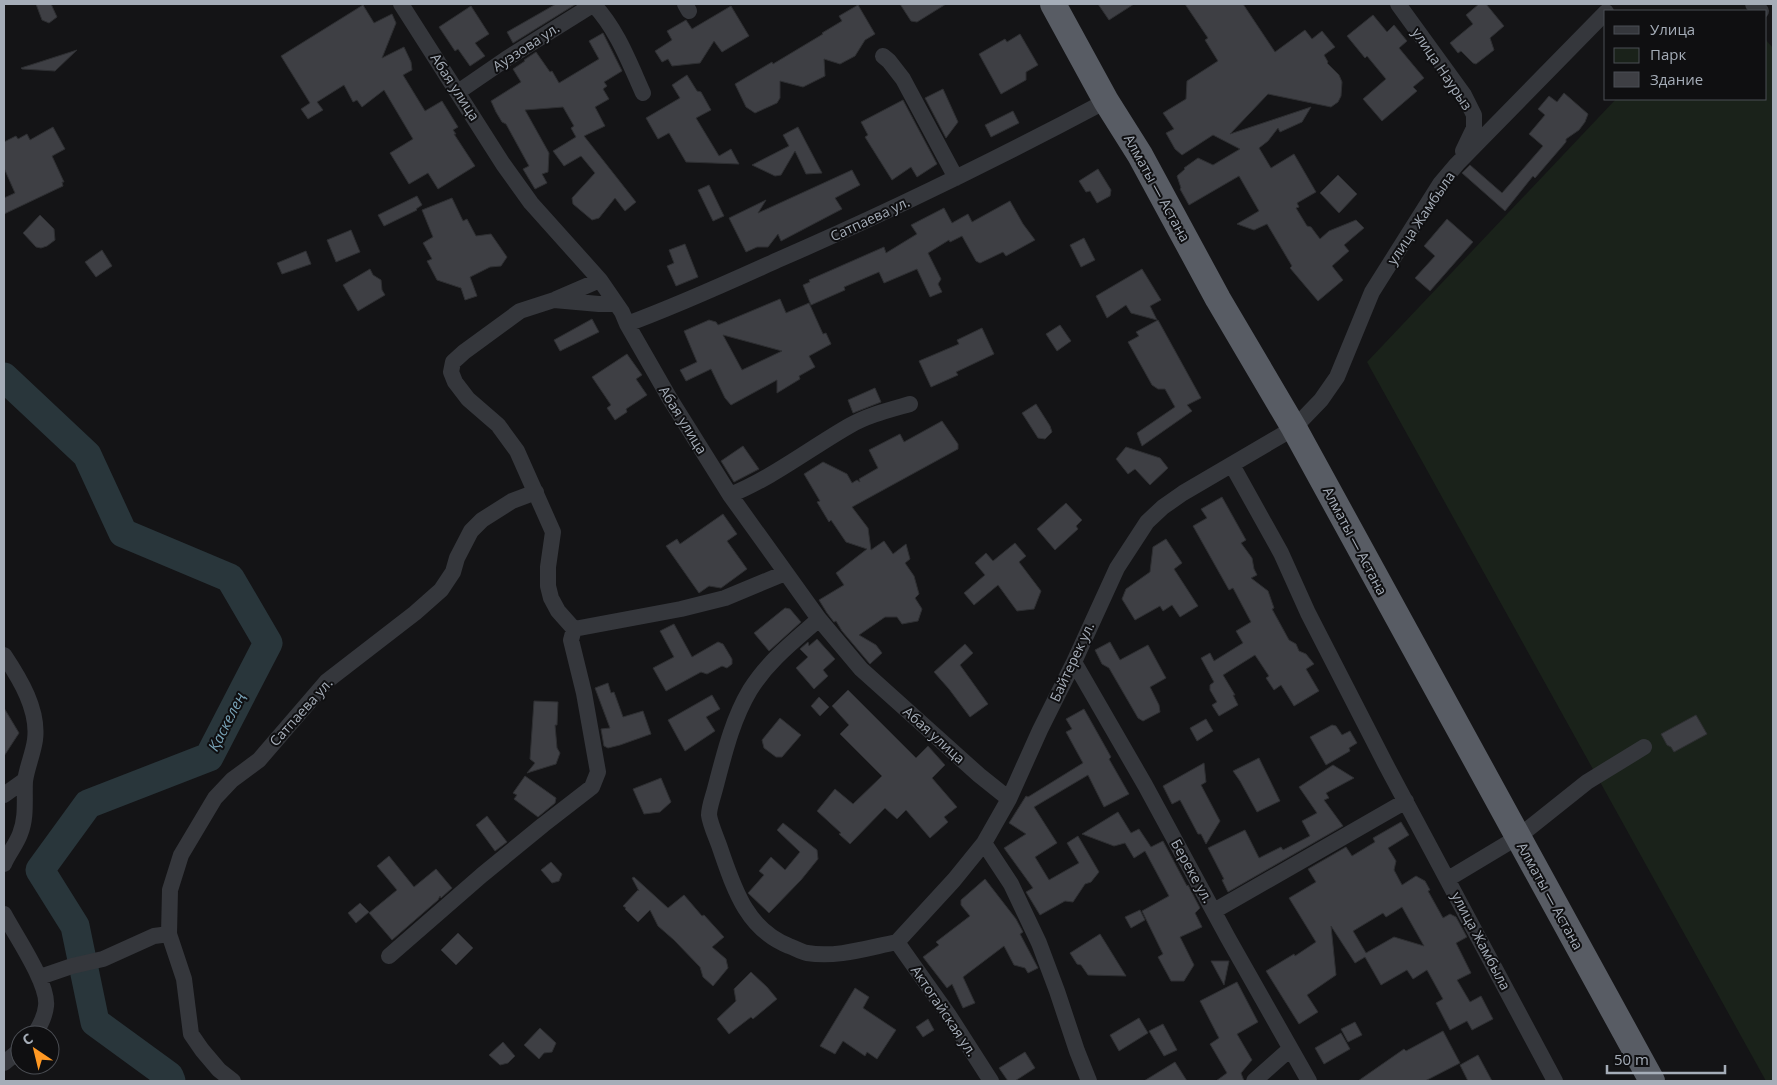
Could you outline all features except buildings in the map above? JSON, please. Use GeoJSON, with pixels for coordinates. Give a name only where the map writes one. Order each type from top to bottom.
{"type":"FeatureCollection","features":[{"type":"Feature","properties":{"kind":"highway","name":"Алматы — Астана"},"geometry":{"type":"LineString","coordinates":[[1053,4],[1106,101],[1140,155],[1218,299],[1294,428],[1652,1081]]}},
{"type":"Feature","properties":{"kind":"street","name":"Абая улица"},"geometry":{"type":"LineString","coordinates":[[401,4],[503,164],[531,203],[600,280],[616,304],[670,399],[730,495],[819,619],[861,669],[980,776],[1009,799]]}},
{"type":"Feature","properties":{"kind":"street","name":"Ауэзова ул."},"geometry":{"type":"LineString","coordinates":[[458,92],[506,59],[594,4]]}},
{"type":"Feature","properties":{"kind":"street"},"geometry":{"type":"LineString","coordinates":[[594,4],[618,38],[643,93]]}},
{"type":"Feature","properties":{"kind":"street","name":"улица Наурыз"},"geometry":{"type":"LineString","coordinates":[[1398,4],[1464,95],[1474,115],[1474,128],[1456,164]]}},
{"type":"Feature","properties":{"kind":"street","name":"улица Жамбыла"},"geometry":{"type":"LineString","coordinates":[[1294,428],[1321,400],[1337,377],[1372,292],[1440,184],[1456,164],[1604,14]]}},
{"type":"Feature","properties":{"kind":"street"},"geometry":{"type":"LineString","coordinates":[[883,56],[903,79],[956,178]]}},
{"type":"Feature","properties":{"kind":"street","name":"Сатпаева ул."},"geometry":{"type":"LineString","coordinates":[[627,324],[694,298],[819,242],[956,178],[1106,101]]}},
{"type":"Feature","properties":{"kind":"street"},"geometry":{"type":"LineString","coordinates":[[574,629],[558,611],[551,598],[548,586],[548,567],[553,532],[536,492],[516,451],[498,425],[468,399],[455,382],[451,372],[453,362],[464,352],[520,311],[554,300],[600,280]]}},
{"type":"Feature","properties":{"kind":"street"},"geometry":{"type":"LineString","coordinates":[[554,300],[616,304]]}},
{"type":"Feature","properties":{"kind":"street"},"geometry":{"type":"LineString","coordinates":[[730,495],[749,487],[850,426],[873,415],[910,404]]}},
{"type":"Feature","properties":{"kind":"street","name":"Байтерек ул."},"geometry":{"type":"LineString","coordinates":[[896,942],[954,880],[984,843],[1009,799],[1117,568],[1147,522],[1163,507],[1183,493],[1294,428]]}},
{"type":"Feature","properties":{"kind":"street","name":"улица Жамбыла"},"geometry":{"type":"LineString","coordinates":[[1232,465],[1281,553],[1308,613],[1555,1081]]}},
{"type":"Feature","properties":{"kind":"street","name":"Сатпаева ул."},"geometry":{"type":"LineString","coordinates":[[162,935],[160,909],[170,890],[181,855],[215,798],[226,786],[259,760],[327,681],[415,614],[441,590],[453,572],[457,558],[471,531],[482,520],[512,501],[536,492]]}},
{"type":"Feature","properties":{"kind":"street"},"geometry":{"type":"LineString","coordinates":[[574,629],[725,598],[785,573]]}},
{"type":"Feature","properties":{"kind":"street"},"geometry":{"type":"LineString","coordinates":[[819,619],[782,651],[766,668],[750,690],[736,719],[725,750],[709,815],[742,906],[772,937],[806,953],[824,954],[840,954],[896,942]]}},
{"type":"Feature","properties":{"kind":"street"},"geometry":{"type":"LineString","coordinates":[[388,956],[490,868],[592,787],[598,772],[584,693],[571,640],[574,629]]}},
{"type":"Feature","properties":{"kind":"street"},"geometry":{"type":"LineString","coordinates":[[4,655],[16,674],[30,704],[34,720],[35,739],[25,780],[25,807],[20,833],[4,864]]}},
{"type":"Feature","properties":{"kind":"street","name":"Береке ул."},"geometry":{"type":"LineString","coordinates":[[1074,662],[1145,785],[1309,1081]]}},
{"type":"Feature","properties":{"kind":"street"},"geometry":{"type":"LineString","coordinates":[[1448,879],[1518,837],[1587,782],[1644,747]]}},
{"type":"Feature","properties":{"kind":"street"},"geometry":{"type":"LineString","coordinates":[[4,794],[25,780]]}},
{"type":"Feature","properties":{"kind":"street"},"geometry":{"type":"LineString","coordinates":[[1214,911],[1406,801]]}},
{"type":"Feature","properties":{"kind":"street"},"geometry":{"type":"LineString","coordinates":[[984,843],[1011,884],[1039,943],[1089,1081]]}},
{"type":"Feature","properties":{"kind":"street"},"geometry":{"type":"LineString","coordinates":[[4,914],[40,977],[46,994],[46,1008],[41,1025]]}},
{"type":"Feature","properties":{"kind":"street"},"geometry":{"type":"LineString","coordinates":[[40,977],[72,966],[103,959],[162,935],[184,978],[191,1034],[208,1056],[233,1081]]}},
{"type":"Feature","properties":{"kind":"street","name":"Актогайская ул."},"geometry":{"type":"LineString","coordinates":[[896,942],[948,1014],[991,1081]]}},
{"type":"Feature","properties":{"kind":"street"},"geometry":{"type":"LineString","coordinates":[[1254,1081],[1290,1049]]}},
{"type":"Feature","properties":{"kind":"green space"},"geometry":{"type":"Polygon","coordinates":[[[1767,41],[1773,48],[1773,1081],[1766,1081],[1367,362],[1615,100],[1767,100],[1767,41]]]}},
{"type":"Feature","properties":{"kind":"waterway","name":"Қаскелең"},"geometry":{"type":"LineString","coordinates":[[4,377],[87,455],[123,533],[230,578],[268,643],[209,757],[88,804],[40,870],[75,926],[95,1022],[169,1076],[171,1081]]}}]}
